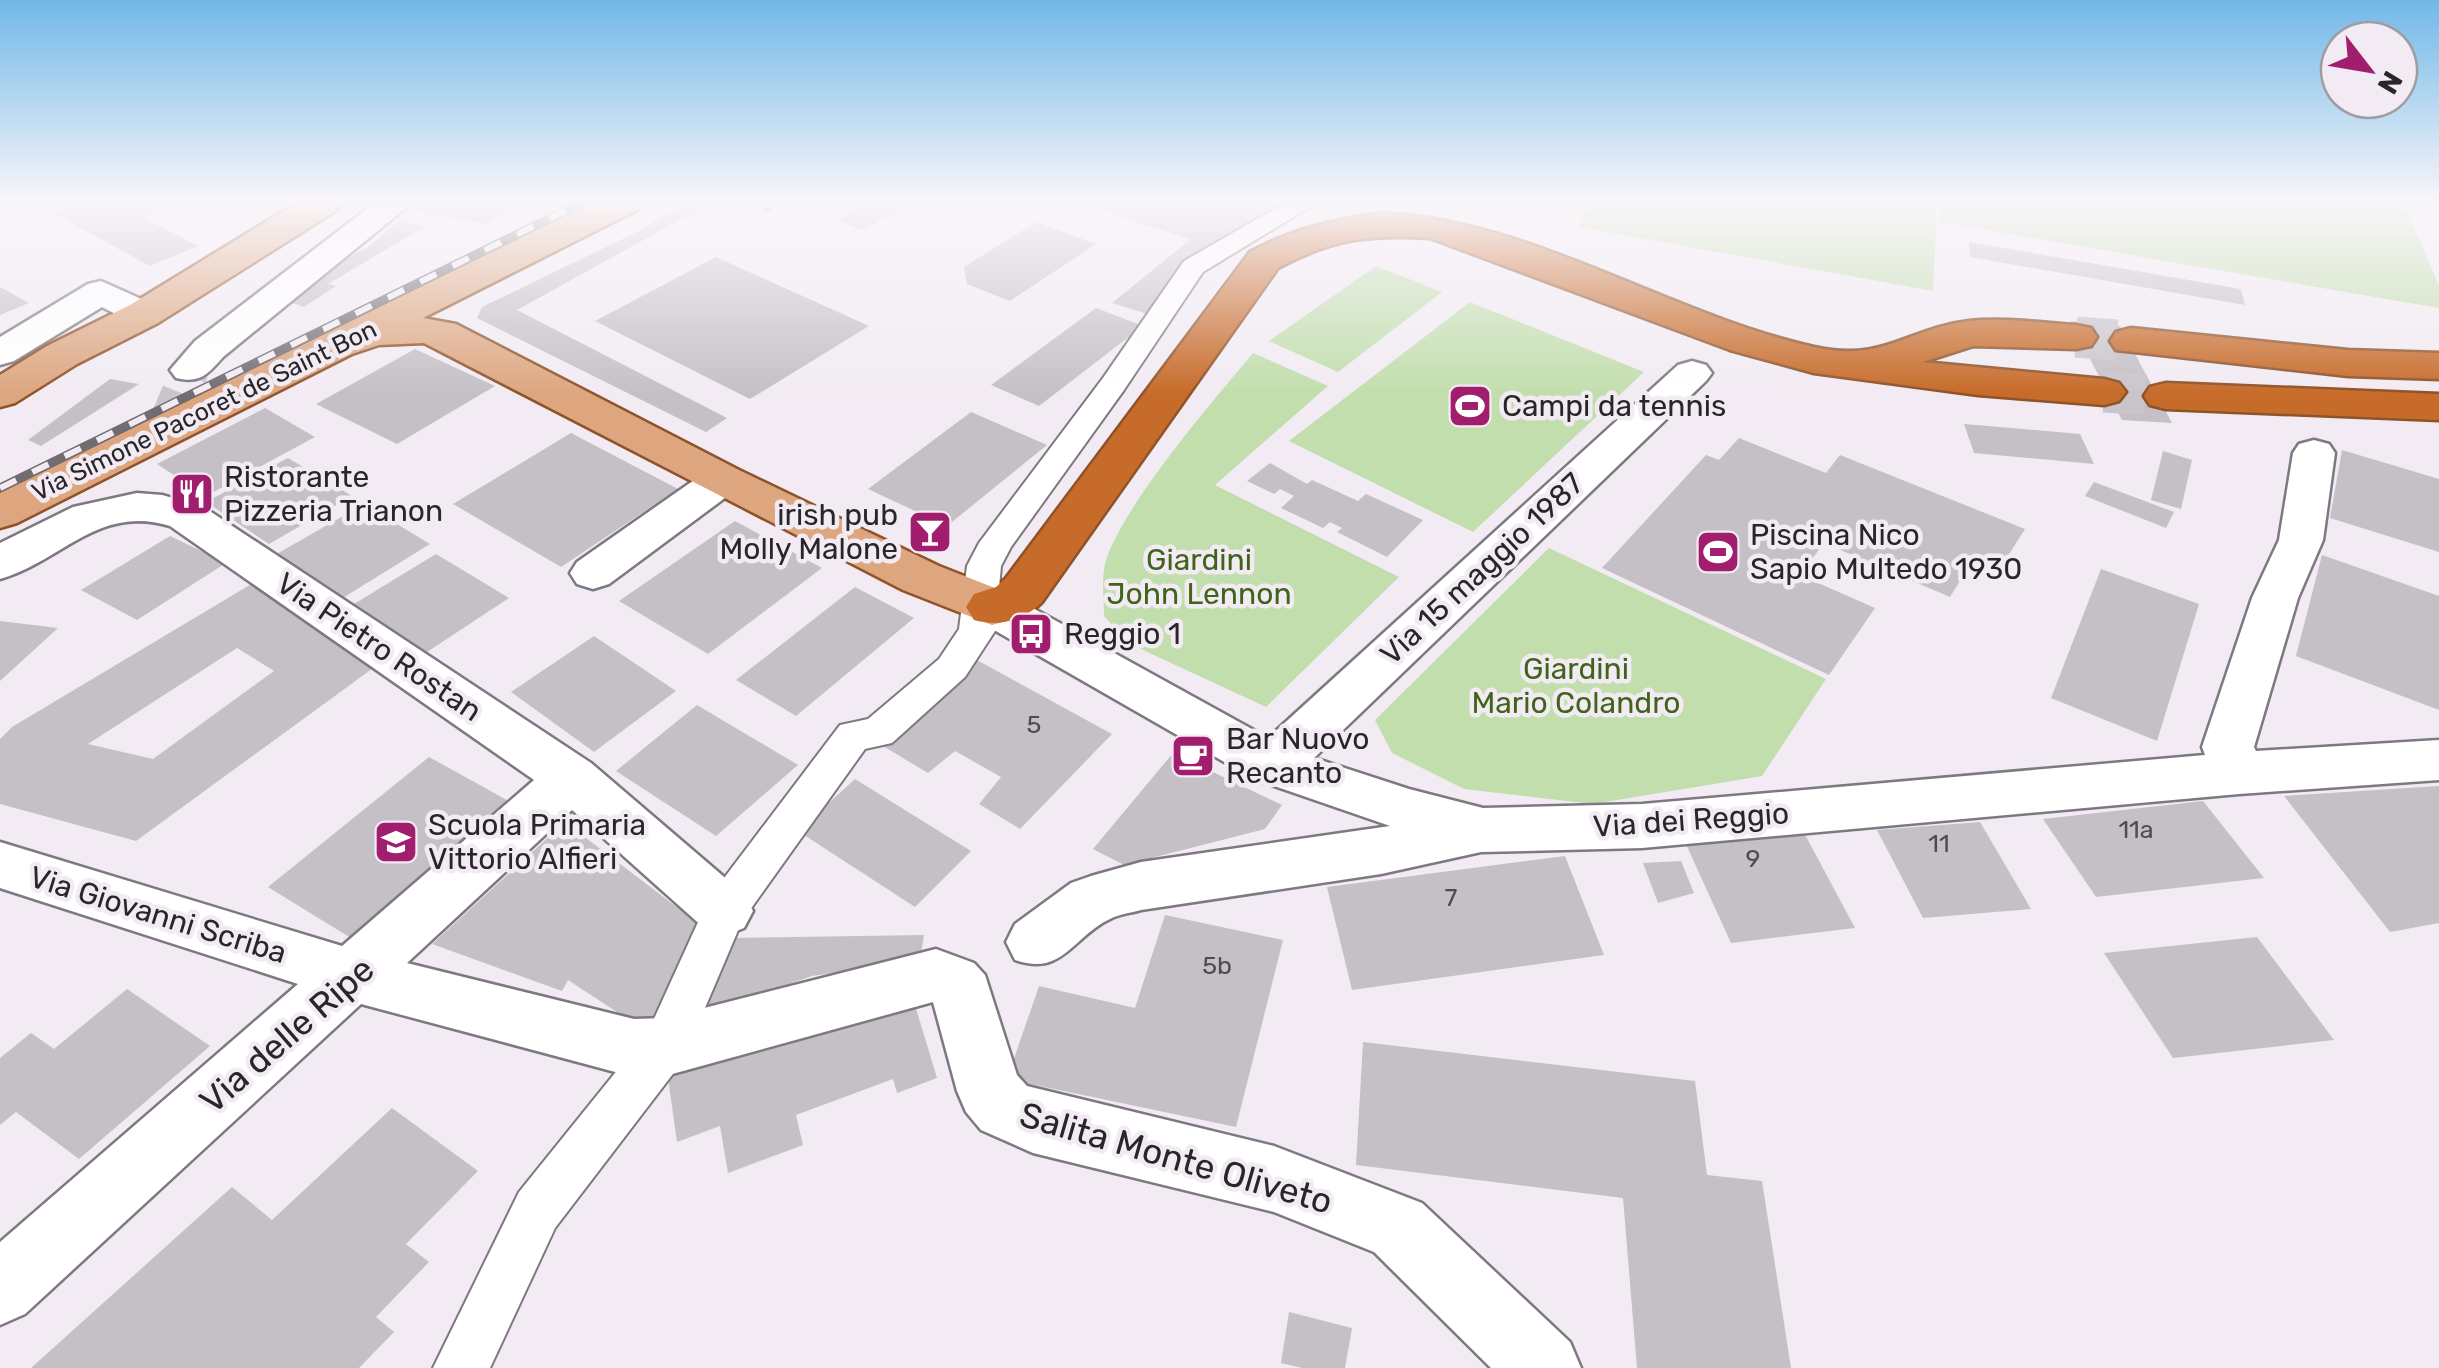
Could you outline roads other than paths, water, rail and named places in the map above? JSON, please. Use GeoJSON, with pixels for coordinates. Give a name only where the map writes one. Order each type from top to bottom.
{"type":"FeatureCollection","features":[{"type":"Feature","properties":{"kind":"highway"},"geometry":{"type":"LineString","coordinates":[[987,605],[1014,600],[1024,590],[1260,266]]}},
{"type":"Feature","properties":{"kind":"highway"},"geometry":{"type":"LineString","coordinates":[[1547,266],[1746,341],[1814,360],[2104,392]]}},
{"type":"Feature","properties":{"kind":"highway"},"geometry":{"type":"LineString","coordinates":[[1868,367],[1912,349],[1970,334],[2076,337]]}},
{"type":"Feature","properties":{"kind":"highway"},"geometry":{"type":"LineString","coordinates":[[2131,340],[2348,363],[2439,366]]}},
{"type":"Feature","properties":{"kind":"highway"},"geometry":{"type":"LineString","coordinates":[[2348,363],[2439,393]]}},
{"type":"Feature","properties":{"kind":"highway"},"geometry":{"type":"LineString","coordinates":[[2166,396],[2439,407]]}},
{"type":"Feature","properties":{"kind":"highway"},"geometry":{"type":"LineString","coordinates":[[2288,401],[2363,416],[2439,438]]}},
{"type":"Feature","properties":{"kind":"main road"},"geometry":{"type":"LineString","coordinates":[[0,394],[221,266]]}},
{"type":"Feature","properties":{"kind":"main road","name":"Via Simone Pacoret de Saint Bon"},"geometry":{"type":"LineString","coordinates":[[0,512],[496,266]]}},
{"type":"Feature","properties":{"kind":"main road"},"geometry":{"type":"LineString","coordinates":[[441,333],[430,314],[444,298],[490,269]]}},
{"type":"Feature","properties":{"kind":"main road"},"geometry":{"type":"LineString","coordinates":[[0,430],[100,356],[144,314]]}},
{"type":"Feature","properties":{"kind":"main road"},"geometry":{"type":"LineString","coordinates":[[320,352],[366,334],[409,327],[441,333],[722,480],[920,578],[987,605]]}},
{"type":"Feature","properties":{"kind":"street"},"geometry":{"type":"LineString","coordinates":[[190,370],[209,349],[315,266]]}},
{"type":"Feature","properties":{"kind":"street"},"geometry":{"type":"LineString","coordinates":[[462,1368],[537,1210],[664,1047],[724,911],[854,735],[878,733],[952,668],[978,631],[987,605],[984,566],[996,543],[1114,384],[1193,266]]}},
{"type":"Feature","properties":{"kind":"street"},"geometry":{"type":"LineString","coordinates":[[0,353],[101,292],[144,314]]}},
{"type":"Feature","properties":{"kind":"street","name":"Via 15 maggio 1987"},"geometry":{"type":"LineString","coordinates":[[1273,765],[1692,373]]}},
{"type":"Feature","properties":{"kind":"street"},"geometry":{"type":"LineString","coordinates":[[2239,773],[2228,747],[2274,598],[2301,540],[2314,453]]}},
{"type":"Feature","properties":{"kind":"street"},"geometry":{"type":"LineString","coordinates":[[593,574],[722,480]]}},
{"type":"Feature","properties":{"kind":"street","name":"Via Pietro Rostan"},"geometry":{"type":"LineString","coordinates":[[0,564],[56,529],[86,516],[124,509],[168,508],[186,516],[572,778],[724,911]]}},
{"type":"Feature","properties":{"kind":"street","name":"Via dei Reggio"},"geometry":{"type":"LineString","coordinates":[[987,605],[1273,765],[1409,811],[1482,830],[1642,826],[2239,773],[2439,760]]}},
{"type":"Feature","properties":{"kind":"street","name":"Via delle Ripe"},"geometry":{"type":"LineString","coordinates":[[6,1272],[354,976],[572,778]]}},
{"type":"Feature","properties":{"kind":"street"},"geometry":{"type":"LineString","coordinates":[[1036,942],[1091,900],[1141,886],[1381,851],[1482,830]]}},
{"type":"Feature","properties":{"kind":"street","name":"Via Giovanni Scriba"},"geometry":{"type":"LineString","coordinates":[[0,866],[354,976],[605,1043],[634,1048],[664,1047]]}},
{"type":"Feature","properties":{"kind":"street","name":"Salita Monte Oliveto"},"geometry":{"type":"LineString","coordinates":[[664,1047],[936,975],[952,982],[963,994],[989,1091],[1004,1108],[1033,1122],[1274,1179],[1398,1227],[1544,1368]]}},
{"type":"Feature","properties":{"kind":"tunnel"},"geometry":{"type":"LineString","coordinates":[[2076,337],[2131,341]]}},
{"type":"Feature","properties":{"kind":"tunnel"},"geometry":{"type":"LineString","coordinates":[[166,428],[190,370]]}},
{"type":"Feature","properties":{"kind":"tunnel"},"geometry":{"type":"LineString","coordinates":[[2104,392],[2166,396]]}},
{"type":"Feature","properties":{"kind":"railway"},"geometry":{"type":"LineString","coordinates":[[0,488],[453,266]]}},
{"type":"Feature","properties":{"kind":"place","name":"Campi da tennis"},"geometry":{"type":"Point","coordinates":[1470,406]}},
{"type":"Feature","properties":{"kind":"place","name":"Ristorante Pizzeria Trianon"},"geometry":{"type":"Point","coordinates":[192,494]}},
{"type":"Feature","properties":{"kind":"place","name":"irish pub Molly Malone"},"geometry":{"type":"Point","coordinates":[930,532]}},
{"type":"Feature","properties":{"kind":"place","name":"Piscina Nico Sapio Multedo 1930"},"geometry":{"type":"Point","coordinates":[1718,552]}},
{"type":"Feature","properties":{"kind":"place","name":"Reggio 1"},"geometry":{"type":"Point","coordinates":[1031,634]}},
{"type":"Feature","properties":{"kind":"place","name":"Bar Nuovo Recanto"},"geometry":{"type":"Point","coordinates":[1193,756]}},
{"type":"Feature","properties":{"kind":"place","name":"Scuola Primaria Vittorio Alfieri"},"geometry":{"type":"Point","coordinates":[396,842]}},
{"type":"Feature","properties":{"kind":"park label","name":"Giardini John Lennon"},"geometry":{"type":"Point","coordinates":[1199,577]}},
{"type":"Feature","properties":{"kind":"park label","name":"Giardini Mario Colandro"},"geometry":{"type":"Point","coordinates":[1576,686]}}]}
